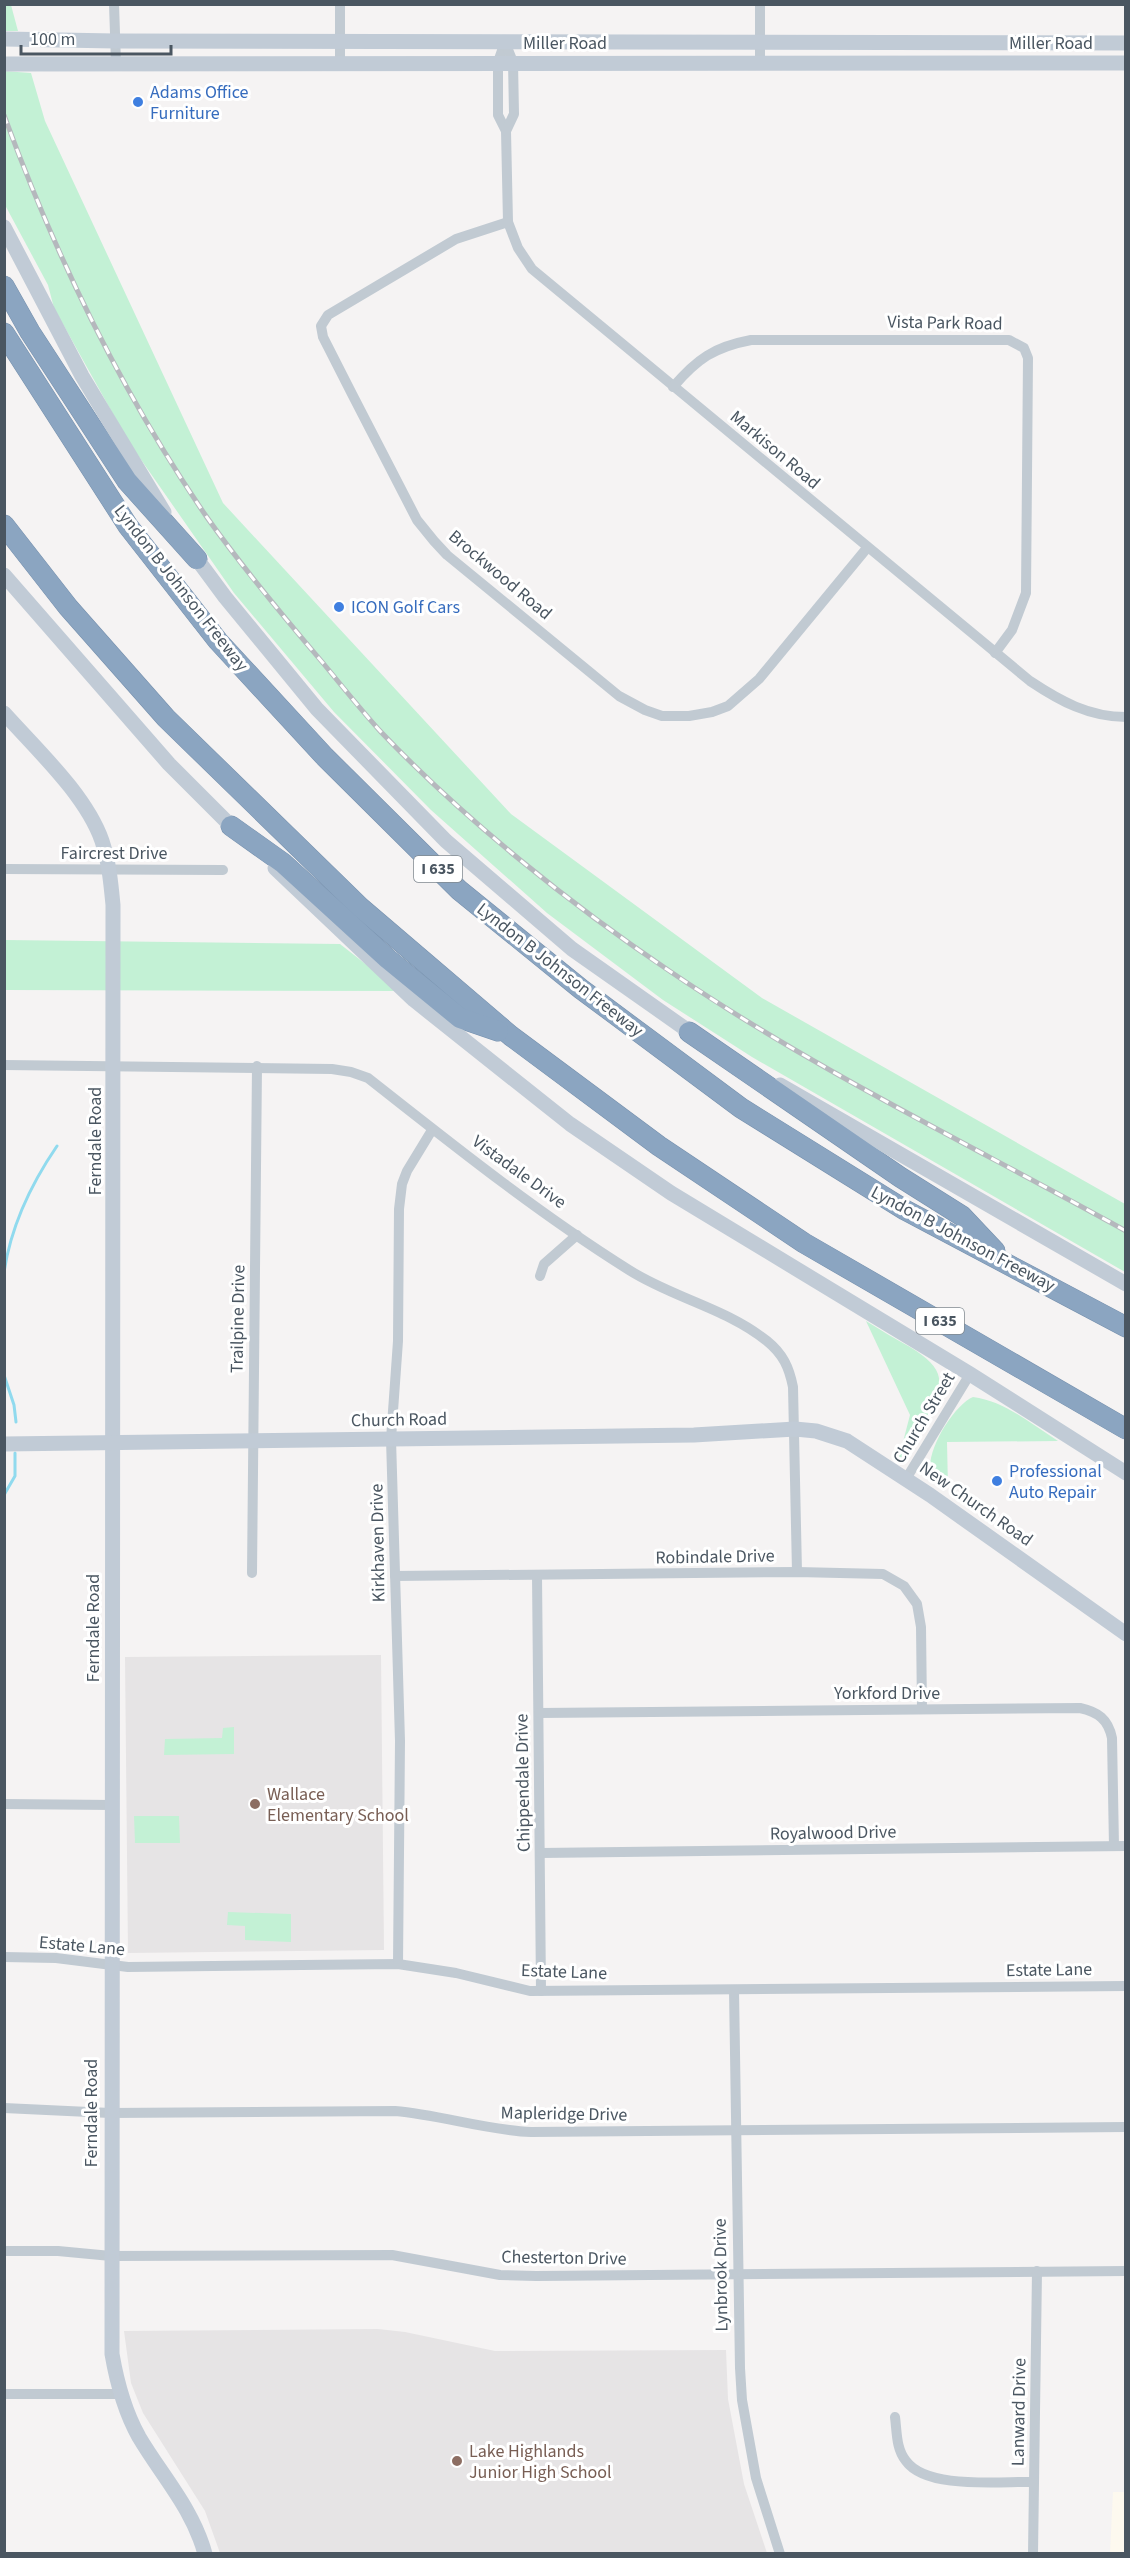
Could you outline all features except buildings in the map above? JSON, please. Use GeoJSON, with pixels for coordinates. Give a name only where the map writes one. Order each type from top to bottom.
{"type":"FeatureCollection","features":[{"type":"Feature","properties":{"kind":"highway"},"geometry":{"type":"LineString","coordinates":[[4,285],[30,332],[127,480],[197,559]]}},
{"type":"Feature","properties":{"kind":"highway","name":"Lyndon B Johnson Freeway"},"geometry":{"type":"LineString","coordinates":[[4,333],[128,526],[218,641],[325,757],[459,890],[581,989],[741,1108],[905,1210],[1125,1327]]}},
{"type":"Feature","properties":{"kind":"highway","name":"I 635"},"geometry":{"type":"LineString","coordinates":[[4,525],[68,607],[166,718],[360,907],[511,1036],[659,1146],[804,1243],[1125,1429]]}},
{"type":"Feature","properties":{"kind":"highway"},"geometry":{"type":"LineString","coordinates":[[231,826],[283,862],[388,959],[460,1018],[511,1036]]}},
{"type":"Feature","properties":{"kind":"highway"},"geometry":{"type":"LineString","coordinates":[[689,1032],[900,1178],[962,1216],[1005,1262]]}},
{"type":"Feature","properties":{"kind":"main road","name":"Miller Road"},"geometry":{"type":"LineString","coordinates":[[4,39],[1125,43]]}},
{"type":"Feature","properties":{"kind":"main road","name":"Miller Road"},"geometry":{"type":"LineString","coordinates":[[4,64],[1125,63]]}},
{"type":"Feature","properties":{"kind":"main road"},"geometry":{"type":"LineString","coordinates":[[4,227],[82,376],[148,487],[197,559],[316,709],[446,842],[573,950],[689,1032],[1125,1284]]}},
{"type":"Feature","properties":{"kind":"main road"},"geometry":{"type":"LineString","coordinates":[[4,575],[169,764],[414,1000],[570,1124],[671,1193],[970,1374],[1125,1473]]}},
{"type":"Feature","properties":{"kind":"main road","name":"Ferndale Road"},"geometry":{"type":"LineString","coordinates":[[4,713],[81,802],[102,842],[109,869],[113,905],[113,1805],[110,2113],[112,2354],[121,2394],[140,2438],[188,2513],[205,2553]]}},
{"type":"Feature","properties":{"kind":"main road","name":"Church Road"},"geometry":{"type":"LineString","coordinates":[[4,1444],[694,1435],[795,1429]]}},
{"type":"Feature","properties":{"kind":"main road","name":"New Church Road"},"geometry":{"type":"LineString","coordinates":[[795,1429],[816,1431],[847,1441],[906,1479],[1125,1634]]}},
{"type":"Feature","properties":{"kind":"street"},"geometry":{"type":"LineString","coordinates":[[114,4],[116,63]]}},
{"type":"Feature","properties":{"kind":"street"},"geometry":{"type":"LineString","coordinates":[[340,4],[340,63]]}},
{"type":"Feature","properties":{"kind":"street"},"geometry":{"type":"LineString","coordinates":[[760,4],[760,63]]}},
{"type":"Feature","properties":{"kind":"street","name":"Markison Road"},"geometry":{"type":"LineString","coordinates":[[505,42],[505,62],[498,115],[506,131],[508,222],[518,248],[532,269],[1030,681],[1062,702],[1096,714],[1125,717]]}},
{"type":"Feature","properties":{"kind":"street","name":"Markison Road"},"geometry":{"type":"LineString","coordinates":[[505,62],[514,114],[506,131]]}},
{"type":"Feature","properties":{"kind":"street","name":"Brockwood Road"},"geometry":{"type":"LineString","coordinates":[[508,222],[456,239],[328,315],[321,326],[323,337],[417,520],[447,555],[619,696],[662,716],[689,717],[728,706],[759,680],[867,548]]}},
{"type":"Feature","properties":{"kind":"street","name":"Vista Park Road"},"geometry":{"type":"LineString","coordinates":[[673,387],[691,366],[707,355],[727,345],[751,340],[1009,340],[1024,348],[1028,358],[1026,593],[1012,630],[995,653]]}},
{"type":"Feature","properties":{"kind":"street","name":"Faircrest Drive"},"geometry":{"type":"LineString","coordinates":[[4,869],[223,870]]}},
{"type":"Feature","properties":{"kind":"street","name":"Vistadale Drive"},"geometry":{"type":"LineString","coordinates":[[4,1065],[257,1066],[333,1069],[368,1078],[432,1130],[577,1235],[640,1277],[705,1304],[766,1341],[781,1355],[789,1370],[795,1429],[797,1572]]}},
{"type":"Feature","properties":{"kind":"street","name":"Trailpine Drive"},"geometry":{"type":"LineString","coordinates":[[252,1573],[257,1066]]}},
{"type":"Feature","properties":{"kind":"street","name":"Kirkhaven Drive"},"geometry":{"type":"LineString","coordinates":[[398,1964],[400,1741],[392,1439],[398,1341],[400,1197],[407,1171],[432,1130]]}},
{"type":"Feature","properties":{"kind":"street"},"geometry":{"type":"LineString","coordinates":[[540,1276],[544,1264],[577,1235]]}},
{"type":"Feature","properties":{"kind":"street","name":"Church Street"},"geometry":{"type":"LineString","coordinates":[[906,1479],[970,1374]]}},
{"type":"Feature","properties":{"kind":"street","name":"Robindale Drive"},"geometry":{"type":"LineString","coordinates":[[395,1576],[797,1572],[883,1574],[904,1586],[917,1604],[921,1627],[922,1709]]}},
{"type":"Feature","properties":{"kind":"street","name":"Chippendale Drive"},"geometry":{"type":"LineString","coordinates":[[537,1575],[541,1991]]}},
{"type":"Feature","properties":{"kind":"street","name":"Yorkford Drive"},"geometry":{"type":"LineString","coordinates":[[539,1713],[1080,1708],[1094,1711],[1110,1729],[1112,1738],[1120,1846]]}},
{"type":"Feature","properties":{"kind":"street"},"geometry":{"type":"LineString","coordinates":[[4,1804],[113,1805]]}},
{"type":"Feature","properties":{"kind":"street","name":"Royalwood Drive"},"geometry":{"type":"LineString","coordinates":[[541,1853],[1120,1846]]}},
{"type":"Feature","properties":{"kind":"street","name":"Estate Lane"},"geometry":{"type":"LineString","coordinates":[[4,1957],[56,1958],[128,1967],[398,1964],[456,1972],[519,1989],[541,1991],[1125,1986]]}},
{"type":"Feature","properties":{"kind":"street","name":"Lynbrook Drive"},"geometry":{"type":"LineString","coordinates":[[734,1990],[742,2400],[756,2478],[780,2553]]}},
{"type":"Feature","properties":{"kind":"street","name":"Mapleridge Drive"},"geometry":{"type":"LineString","coordinates":[[4,2108],[110,2113],[395,2111],[430,2115],[503,2131],[1125,2127]]}},
{"type":"Feature","properties":{"kind":"street","name":"Chesterton Drive"},"geometry":{"type":"LineString","coordinates":[[4,2251],[58,2251],[111,2256],[392,2255],[500,2275],[1125,2271]]}},
{"type":"Feature","properties":{"kind":"street","name":"Lanward Drive"},"geometry":{"type":"LineString","coordinates":[[1033,2553],[1037,2271]]}},
{"type":"Feature","properties":{"kind":"street"},"geometry":{"type":"LineString","coordinates":[[4,2394],[121,2394]]}},
{"type":"Feature","properties":{"kind":"street"},"geometry":{"type":"LineString","coordinates":[[895,2417],[898,2448],[906,2462],[921,2474],[937,2479],[1034,2482]]}},
{"type":"Feature","properties":{"kind":"shaded area","name":"Wallace Elementary School"},"geometry":{"type":"Polygon","coordinates":[[[381,1655],[384,1950],[128,1953],[125,1657],[381,1655]]]}},
{"type":"Feature","properties":{"kind":"shaded area","name":"Lake Highlands Junior High School"},"geometry":{"type":"Polygon","coordinates":[[[378,2329],[405,2332],[495,2351],[726,2350],[728,2399],[744,2484],[767,2553],[220,2553],[205,2511],[143,2413],[131,2383],[124,2331],[378,2329]]]}},
{"type":"Feature","properties":{"kind":"shaded area"},"geometry":{"type":"Polygon","coordinates":[[[1113,2492],[1125,2492],[1125,2553],[1110,2553],[1113,2492]]]}},
{"type":"Feature","properties":{"kind":"green space"},"geometry":{"type":"Polygon","coordinates":[[[4,5],[11,5],[18,31],[5,31],[4,5]]]}},
{"type":"Feature","properties":{"kind":"green space"},"geometry":{"type":"Polygon","coordinates":[[[4,71],[31,73],[45,121],[223,503],[511,814],[762,998],[1125,1204],[1125,1272],[752,1057],[663,1000],[547,913],[431,810],[334,712],[234,593],[128,441],[54,308],[48,285],[5,205],[4,71]]]}},
{"type":"Feature","properties":{"kind":"green space"},"geometry":{"type":"Polygon","coordinates":[[[5,940],[340,944],[400,991],[5,990],[5,940]]]}},
{"type":"Feature","properties":{"kind":"green space"},"geometry":{"type":"Polygon","coordinates":[[[866,1321],[922,1355],[936,1370],[939,1378],[933,1406],[910,1446],[898,1461],[910,1415],[866,1321]]]}},
{"type":"Feature","properties":{"kind":"green space"},"geometry":{"type":"Polygon","coordinates":[[[973,1397],[1007,1408],[1058,1441],[947,1442],[948,1488],[936,1483],[931,1473],[931,1459],[936,1444],[953,1414],[973,1397]]]}},
{"type":"Feature","properties":{"kind":"green space"},"geometry":{"type":"Polygon","coordinates":[[[234,1727],[234,1754],[164,1755],[165,1739],[222,1738],[223,1728],[234,1727]]]}},
{"type":"Feature","properties":{"kind":"green space"},"geometry":{"type":"Polygon","coordinates":[[[134,1816],[179,1816],[180,1843],[135,1843],[134,1816]]]}},
{"type":"Feature","properties":{"kind":"green space"},"geometry":{"type":"Polygon","coordinates":[[[228,1912],[291,1914],[291,1942],[245,1940],[245,1926],[227,1925],[228,1912]]]}},
{"type":"Feature","properties":{"kind":"waterway"},"geometry":{"type":"LineString","coordinates":[[4,1272],[7,1255],[23,1206],[57,1146]]}},
{"type":"Feature","properties":{"kind":"waterway"},"geometry":{"type":"LineString","coordinates":[[4,1375],[14,1405],[16,1422]]}},
{"type":"Feature","properties":{"kind":"waterway"},"geometry":{"type":"LineString","coordinates":[[4,1495],[15,1476],[15,1453]]}},
{"type":"Feature","properties":{"kind":"railway"},"geometry":{"type":"LineString","coordinates":[[4,115],[68,271],[119,372],[175,469],[206,516],[263,591],[366,715],[413,765],[483,829],[557,890],[633,946],[726,1008],[838,1075],[1126,1231]]}},
{"type":"Feature","properties":{"kind":"place","name":"Adams Office Furniture"},"geometry":{"type":"Point","coordinates":[138,102]}},
{"type":"Feature","properties":{"kind":"place","name":"ICON Golf Cars"},"geometry":{"type":"Point","coordinates":[339,607]}},
{"type":"Feature","properties":{"kind":"place","name":"Professional Auto Repair"},"geometry":{"type":"Point","coordinates":[997,1481]}},
{"type":"Feature","properties":{"kind":"place","name":"Wallace Elementary School"},"geometry":{"type":"Point","coordinates":[255,1804]}},
{"type":"Feature","properties":{"kind":"place","name":"Lake Highlands Junior High School"},"geometry":{"type":"Point","coordinates":[457,2461]}}]}
